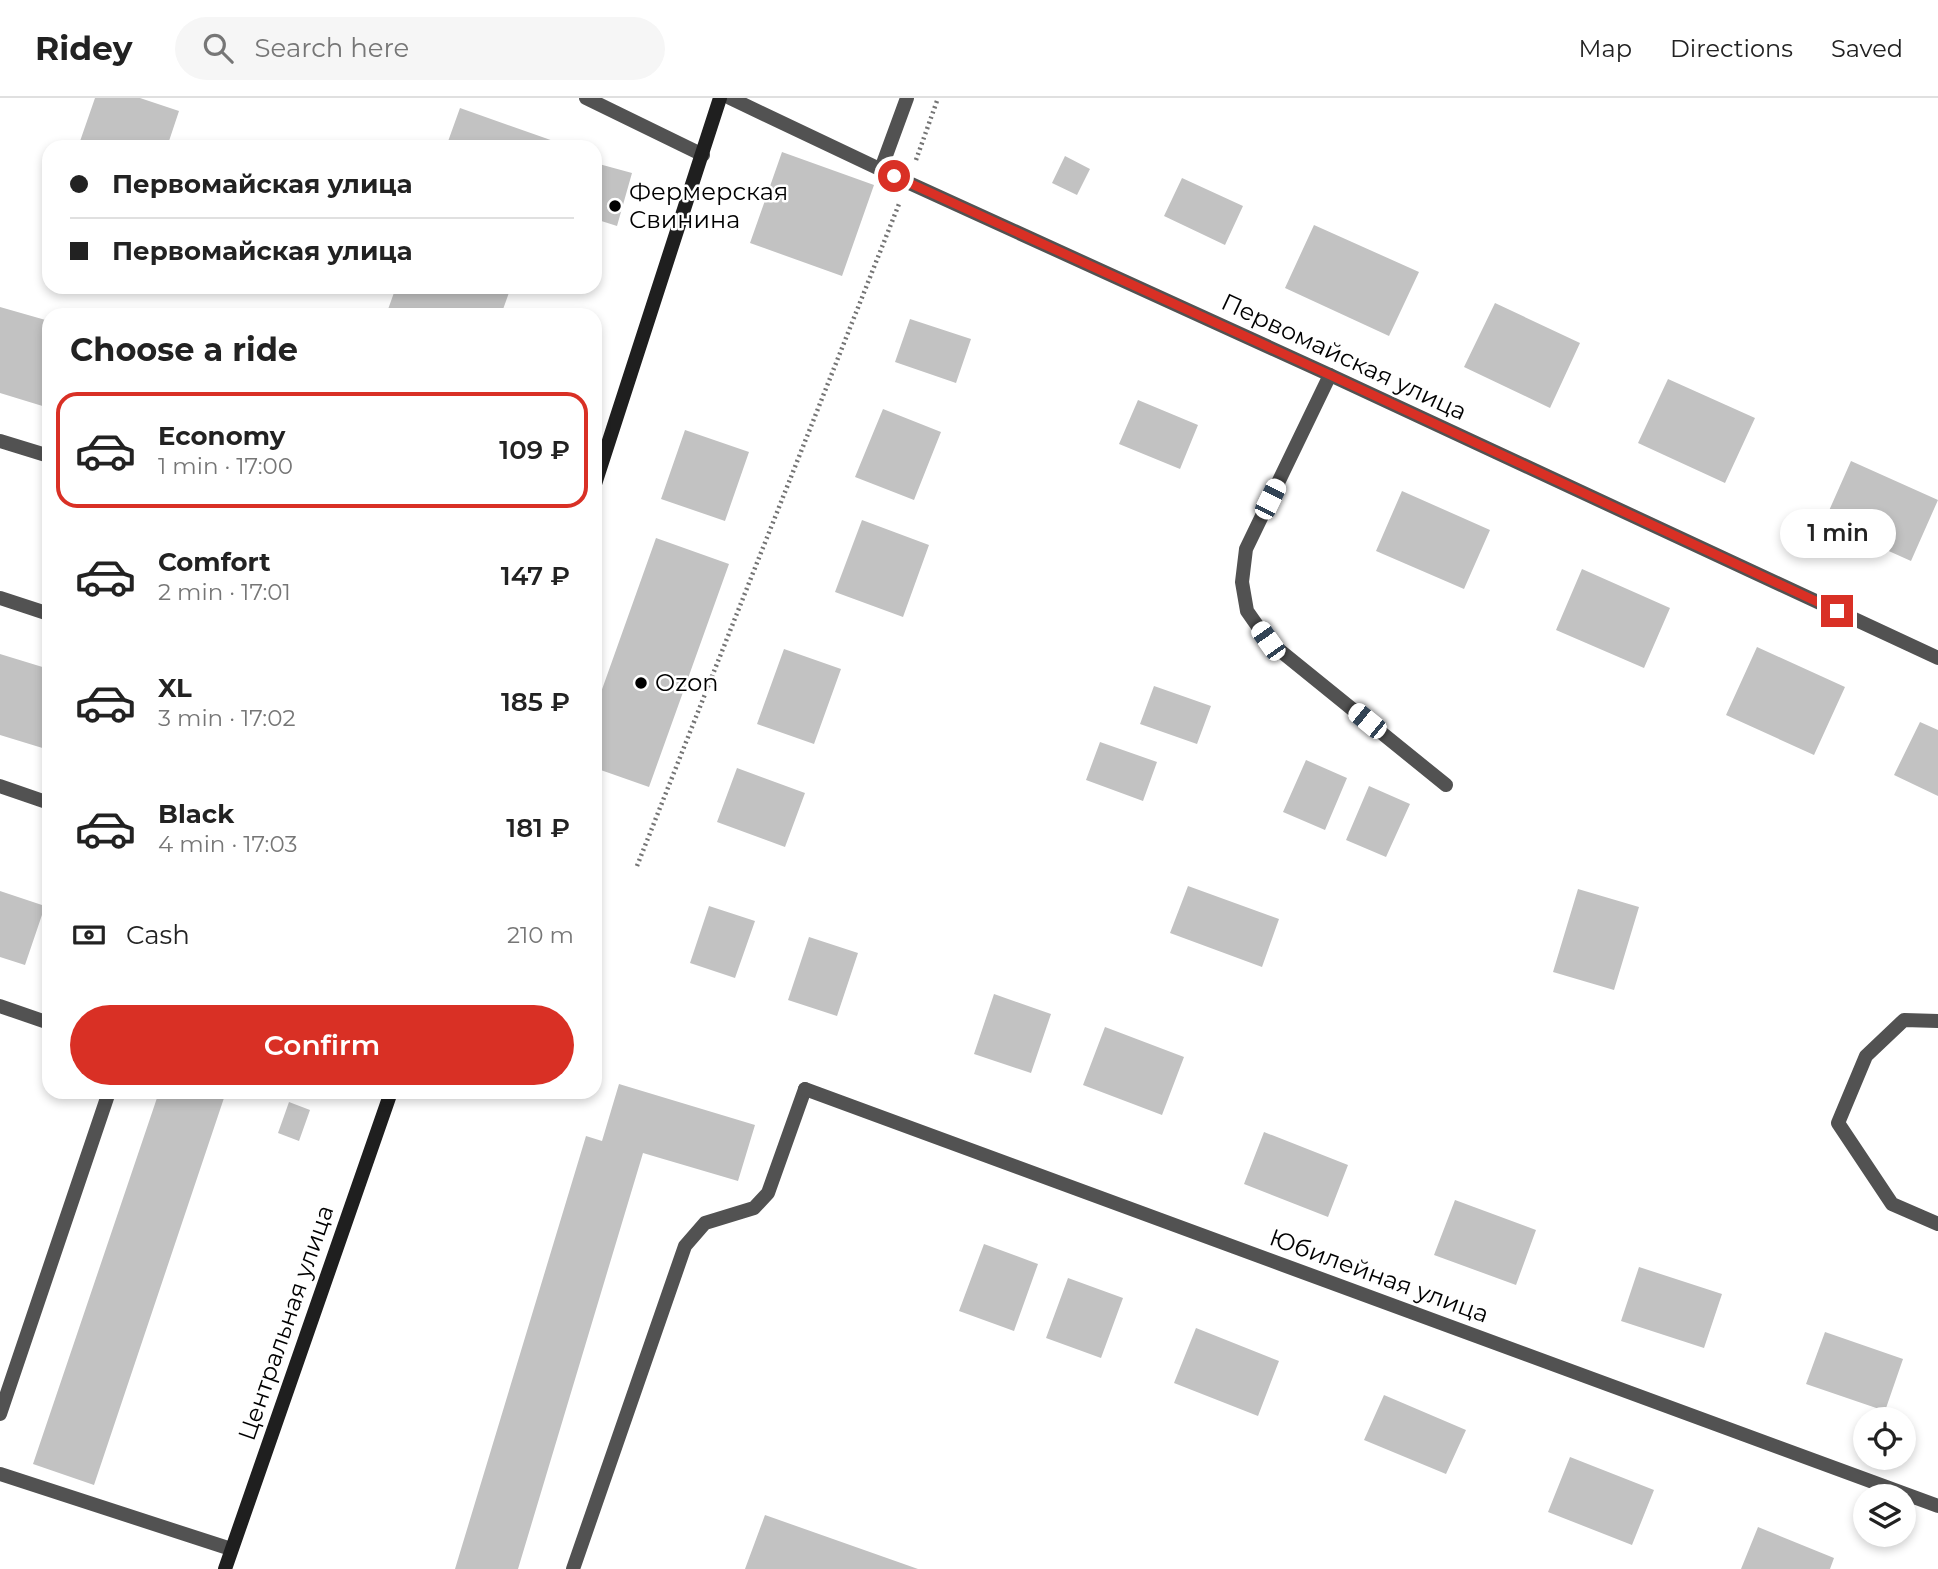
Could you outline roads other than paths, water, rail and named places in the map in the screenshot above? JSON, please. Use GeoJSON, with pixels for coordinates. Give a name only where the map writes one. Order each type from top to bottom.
{"type":"FeatureCollection","features":[{"type":"Feature","properties":{"kind":"main road"},"geometry":{"type":"LineString","coordinates":[[602,462],[720,98]]}},
{"type":"Feature","properties":{"kind":"main road","name":"Центральная улица"},"geometry":{"type":"LineString","coordinates":[[225,1569],[389,1099]]}},
{"type":"Feature","properties":{"kind":"street"},"geometry":{"type":"LineString","coordinates":[[586,98],[703,155]]}},
{"type":"Feature","properties":{"kind":"street","name":"Первомайская улица"},"geometry":{"type":"LineString","coordinates":[[730,98],[1938,658]]}},
{"type":"Feature","properties":{"kind":"street"},"geometry":{"type":"LineString","coordinates":[[881,169],[907,98]]}},
{"type":"Feature","properties":{"kind":"street"},"geometry":{"type":"LineString","coordinates":[[1330,375],[1246,549],[1242,582],[1247,611],[1268,641],[1446,785]]}},
{"type":"Feature","properties":{"kind":"street"},"geometry":{"type":"LineString","coordinates":[[0,441],[42,454]]}},
{"type":"Feature","properties":{"kind":"street"},"geometry":{"type":"LineString","coordinates":[[0,598],[42,612]]}},
{"type":"Feature","properties":{"kind":"street"},"geometry":{"type":"LineString","coordinates":[[0,786],[42,801]]}},
{"type":"Feature","properties":{"kind":"street"},"geometry":{"type":"LineString","coordinates":[[0,1006],[42,1021]]}},
{"type":"Feature","properties":{"kind":"street"},"geometry":{"type":"LineString","coordinates":[[1938,1021],[1904,1020],[1866,1056],[1839,1124],[1892,1204],[1938,1224]]}},
{"type":"Feature","properties":{"kind":"street","name":"Юбилейная улица"},"geometry":{"type":"LineString","coordinates":[[573,1569],[685,1246],[705,1223],[754,1208],[768,1192],[805,1089],[1938,1506]]}},
{"type":"Feature","properties":{"kind":"street"},"geometry":{"type":"LineString","coordinates":[[0,1414],[106,1099]]}},
{"type":"Feature","properties":{"kind":"street"},"geometry":{"type":"LineString","coordinates":[[0,1474],[232,1549]]}},
{"type":"Feature","properties":{"kind":"place","name":"Фермерская Свинина"},"geometry":{"type":"Point","coordinates":[615,206]}},
{"type":"Feature","properties":{"kind":"place","name":"Ozon"},"geometry":{"type":"Point","coordinates":[641,683]}}]}
